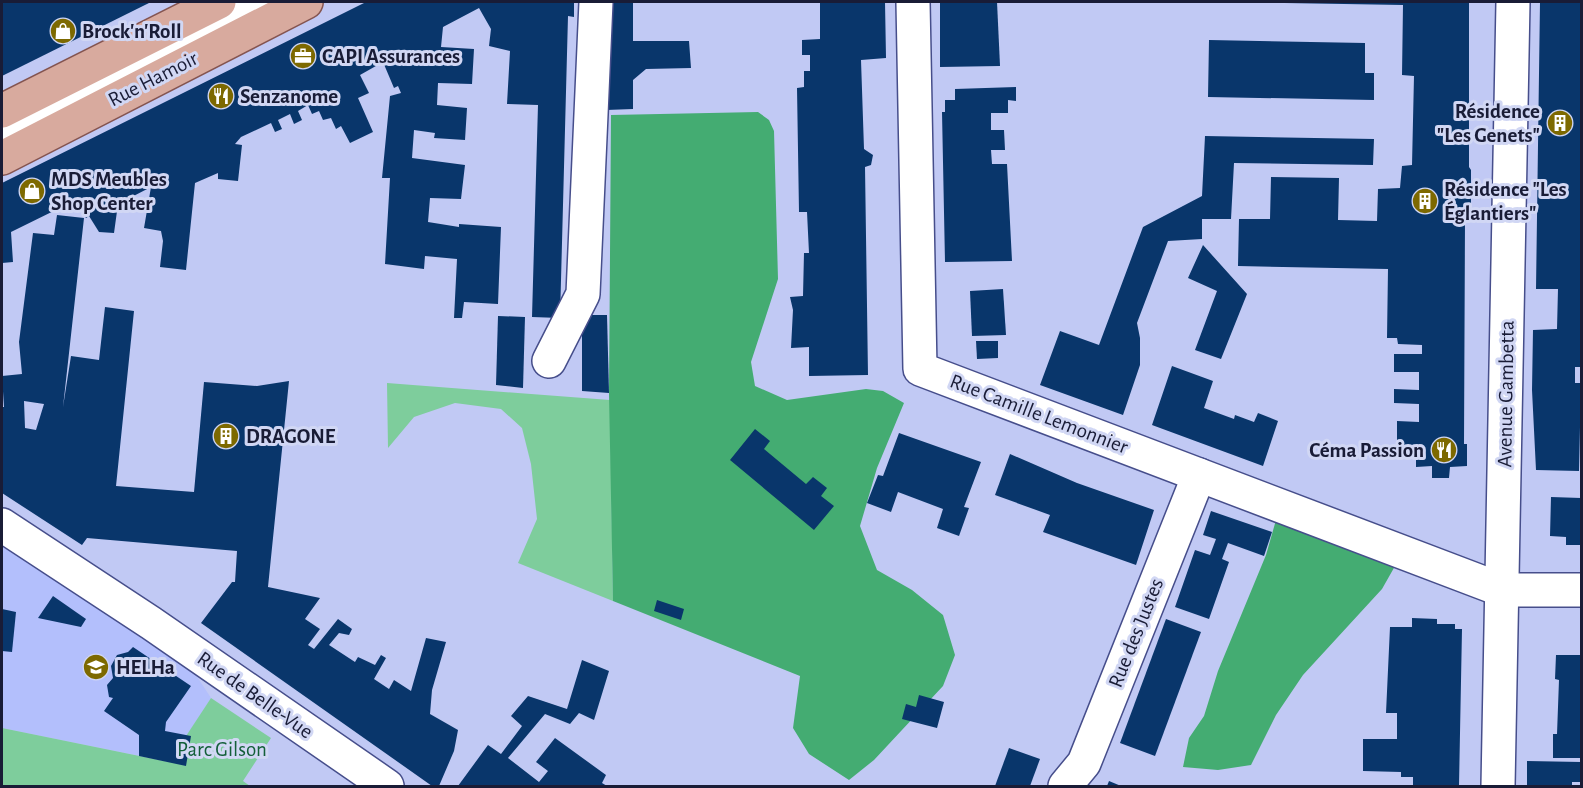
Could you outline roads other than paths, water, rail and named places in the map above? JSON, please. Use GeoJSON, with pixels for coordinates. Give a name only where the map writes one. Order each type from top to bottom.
{"type":"FeatureCollection","features":[{"type":"Feature","properties":{"kind":"main road","name":"Rue Hamoir"},"geometry":{"type":"LineString","coordinates":[[2,158],[306,2]]}},
{"type":"Feature","properties":{"kind":"main road","name":"Rue Hamoir"},"geometry":{"type":"LineString","coordinates":[[2,111],[198,6]]}},
{"type":"Feature","properties":{"kind":"street","name":"Rue Hamoir"},"geometry":{"type":"LineString","coordinates":[[2,136],[261,2]]}},
{"type":"Feature","properties":{"kind":"street"},"geometry":{"type":"LineString","coordinates":[[549,360],[583,294],[596,2]]}},
{"type":"Feature","properties":{"kind":"street","name":"Rue Camille Lemonnier"},"geometry":{"type":"LineString","coordinates":[[913,2],[920,369],[1502,590]]}},
{"type":"Feature","properties":{"kind":"street","name":"Avenue Gambetta"},"geometry":{"type":"LineString","coordinates":[[1498,786],[1513,2]]}},
{"type":"Feature","properties":{"kind":"street","name":"Rue des Justes"},"geometry":{"type":"LineString","coordinates":[[1065,786],[1084,763],[1199,475]]}},
{"type":"Feature","properties":{"kind":"street","name":"Rue de Belle-Vue"},"geometry":{"type":"LineString","coordinates":[[2,525],[152,623],[387,786]]}},
{"type":"Feature","properties":{"kind":"street"},"geometry":{"type":"LineString","coordinates":[[1502,590],[1581,590]]}},
{"type":"Feature","properties":{"kind":"place","name":"Brock'n'Roll"},"geometry":{"type":"Point","coordinates":[63,31]}},
{"type":"Feature","properties":{"kind":"place","name":"CAPI Assurances"},"geometry":{"type":"Point","coordinates":[303,56]}},
{"type":"Feature","properties":{"kind":"place","name":"Senzanome"},"geometry":{"type":"Point","coordinates":[221,96]}},
{"type":"Feature","properties":{"kind":"place","name":"Résidence \"Les Genets\""},"geometry":{"type":"Point","coordinates":[1560,123]}},
{"type":"Feature","properties":{"kind":"place","name":"MDS Meubles Shop Center"},"geometry":{"type":"Point","coordinates":[32,191]}},
{"type":"Feature","properties":{"kind":"place","name":"Résidence \"Les Églantiers\""},"geometry":{"type":"Point","coordinates":[1425,201]}},
{"type":"Feature","properties":{"kind":"place","name":"DRAGONE"},"geometry":{"type":"Point","coordinates":[226,436]}},
{"type":"Feature","properties":{"kind":"place","name":"Céma Passion"},"geometry":{"type":"Point","coordinates":[1444,450]}},
{"type":"Feature","properties":{"kind":"place","name":"HELHa"},"geometry":{"type":"Point","coordinates":[96,667]}},
{"type":"Feature","properties":{"kind":"park label","name":"Parc Gilson"},"geometry":{"type":"Point","coordinates":[222,749]}}]}
